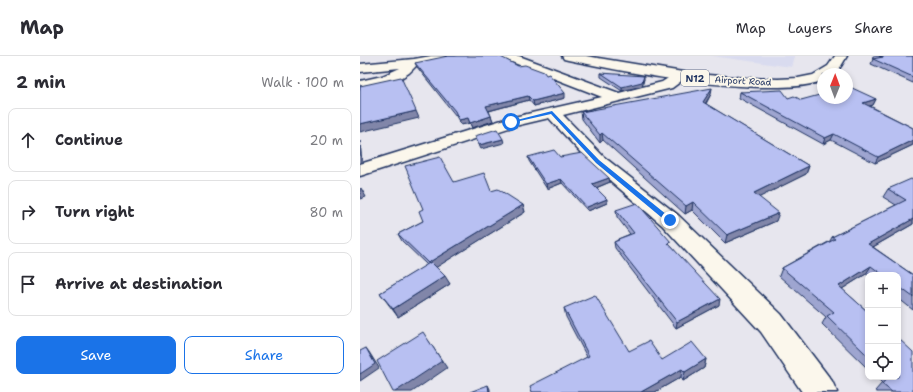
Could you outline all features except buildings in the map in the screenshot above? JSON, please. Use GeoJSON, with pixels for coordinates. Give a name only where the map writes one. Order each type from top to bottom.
{"type":"FeatureCollection","features":[{"type":"Feature","properties":{"kind":"main road"},"geometry":{"type":"LineString","coordinates":[[360,68],[414,63],[449,56]]}},
{"type":"Feature","properties":{"kind":"main road"},"geometry":{"type":"LineString","coordinates":[[508,56],[618,98]]}},
{"type":"Feature","properties":{"kind":"main road","name":"Airport Road"},"geometry":{"type":"LineString","coordinates":[[568,56],[681,76],[758,83],[791,83],[817,78]]}},
{"type":"Feature","properties":{"kind":"main road","name":"Airport Road"},"geometry":{"type":"LineString","coordinates":[[834,68],[841,56]]}},
{"type":"Feature","properties":{"kind":"main road"},"geometry":{"type":"LineString","coordinates":[[360,85],[380,81],[404,72],[414,63]]}},
{"type":"Feature","properties":{"kind":"main road"},"geometry":{"type":"LineString","coordinates":[[360,170],[511,122],[618,98],[667,85],[681,76]]}},
{"type":"Feature","properties":{"kind":"main road"},"geometry":{"type":"LineString","coordinates":[[552,112],[598,162],[670,220],[771,323],[821,392]]}},
{"type":"Feature","properties":{"kind":"shaded area"},"geometry":{"type":"Polygon","coordinates":[[[712,56],[795,56],[792,67],[712,56]]]}},
{"type":"Feature","properties":{"kind":"route"},"geometry":{"type":"LineString","coordinates":[[511,122],[552,112],[598,162],[670,220]]}}]}
